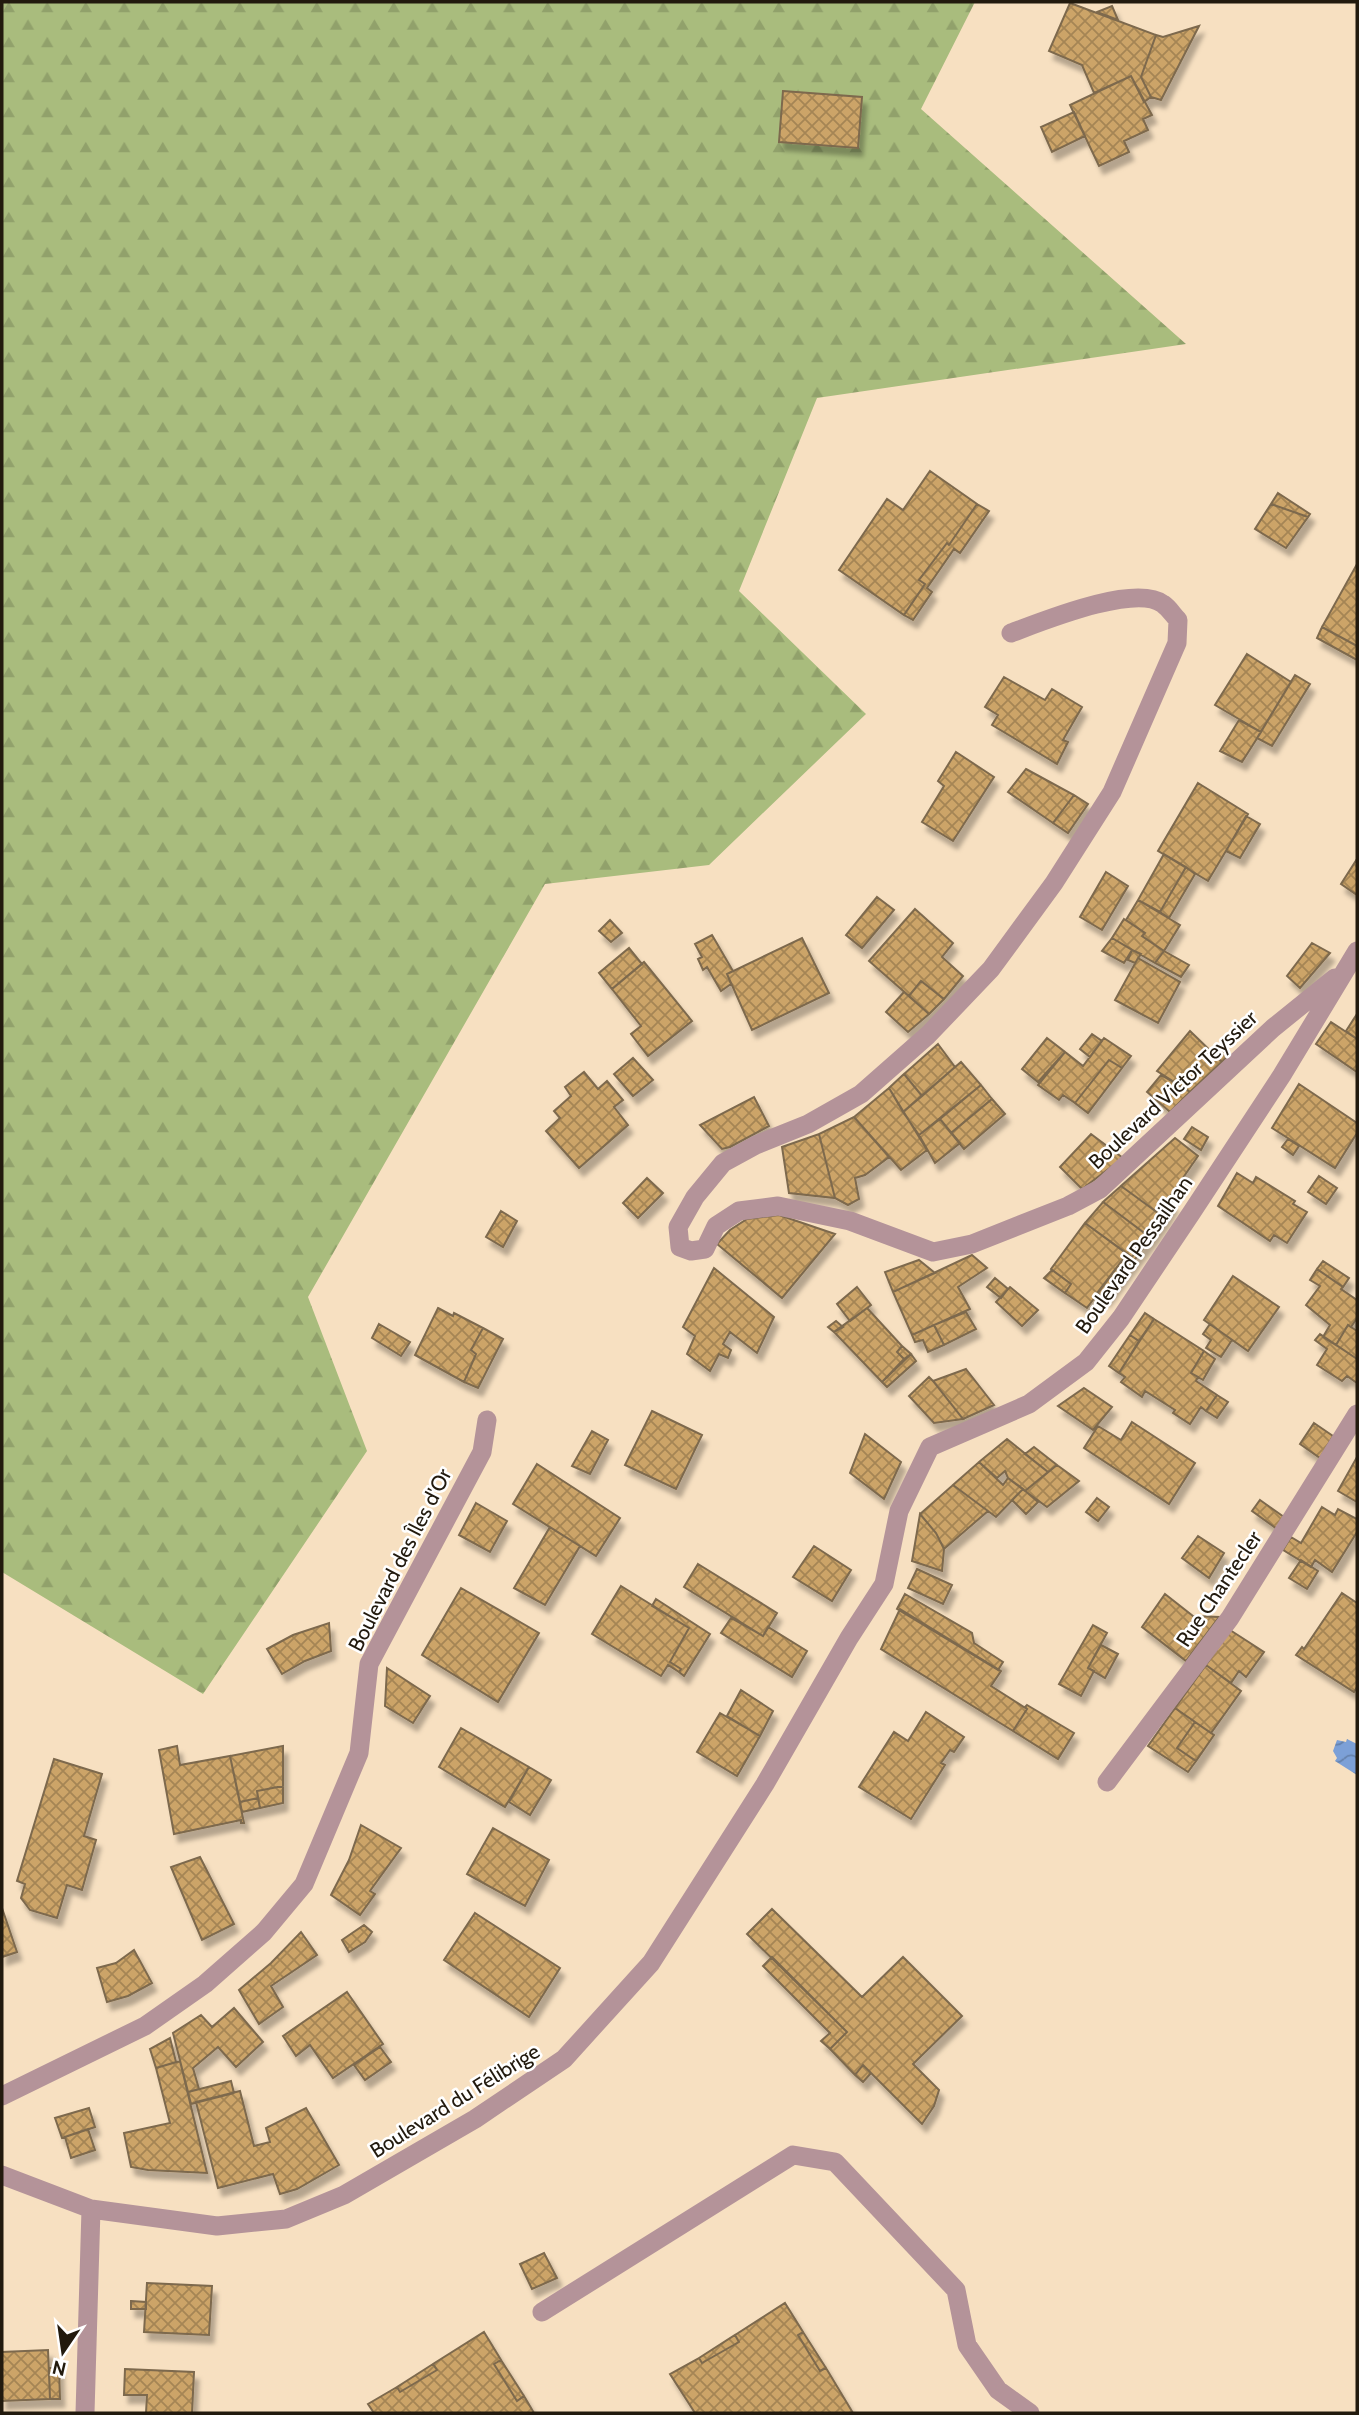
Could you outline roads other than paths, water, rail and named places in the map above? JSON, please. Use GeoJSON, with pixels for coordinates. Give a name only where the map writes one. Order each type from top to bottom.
{"type":"FeatureCollection","features":[{"type":"Feature","properties":{"kind":"street","name":"Boulevard Victor Teyssier"},"geometry":{"type":"LineString","coordinates":[[1010,633],[1099,603],[1135,597],[1162,602],[1178,620],[1177,643],[1112,792],[1054,883],[991,970],[928,1035],[861,1094],[808,1124],[755,1145],[723,1163],[695,1197],[678,1227],[680,1247],[691,1251],[705,1249],[716,1226],[739,1211],[778,1206],[850,1221],[933,1252],[972,1244],[1068,1206],[1100,1189],[1273,1028],[1346,969]]}},
{"type":"Feature","properties":{"kind":"street","name":"Boulevard Pessailhan"},"geometry":{"type":"LineString","coordinates":[[849,1638],[884,1584],[899,1511],[930,1447],[1029,1404],[1086,1362],[1121,1318],[1192,1212],[1282,1075],[1357,951]]}},
{"type":"Feature","properties":{"kind":"street","name":"Rue Chantecler"},"geometry":{"type":"LineString","coordinates":[[1107,1782],[1230,1618],[1357,1413]]}},
{"type":"Feature","properties":{"kind":"street","name":"Boulevard des Îles d'Or"},"geometry":{"type":"LineString","coordinates":[[2,2096],[145,2026],[205,1984],[264,1932],[304,1884],[359,1753],[369,1664],[482,1452],[487,1420]]}},
{"type":"Feature","properties":{"kind":"street","name":"Boulevard du Félibrige"},"geometry":{"type":"LineString","coordinates":[[2,2175],[91,2209],[218,2226],[286,2220],[344,2195],[475,2119],[564,2059],[652,1963],[765,1784],[849,1638]]}},
{"type":"Feature","properties":{"kind":"street"},"geometry":{"type":"LineString","coordinates":[[542,2312],[793,2155],[835,2162],[956,2290],[967,2345],[998,2390],[1030,2413]]}},
{"type":"Feature","properties":{"kind":"street"},"geometry":{"type":"LineString","coordinates":[[85,2413],[91,2209]]}},
{"type":"Feature","properties":{"kind":"water"},"geometry":{"type":"Polygon","coordinates":[[[1347,1739],[1357,1744],[1357,1775],[1335,1761],[1337,1758],[1333,1751],[1337,1740],[1346,1742],[1347,1739]]]}}]}
